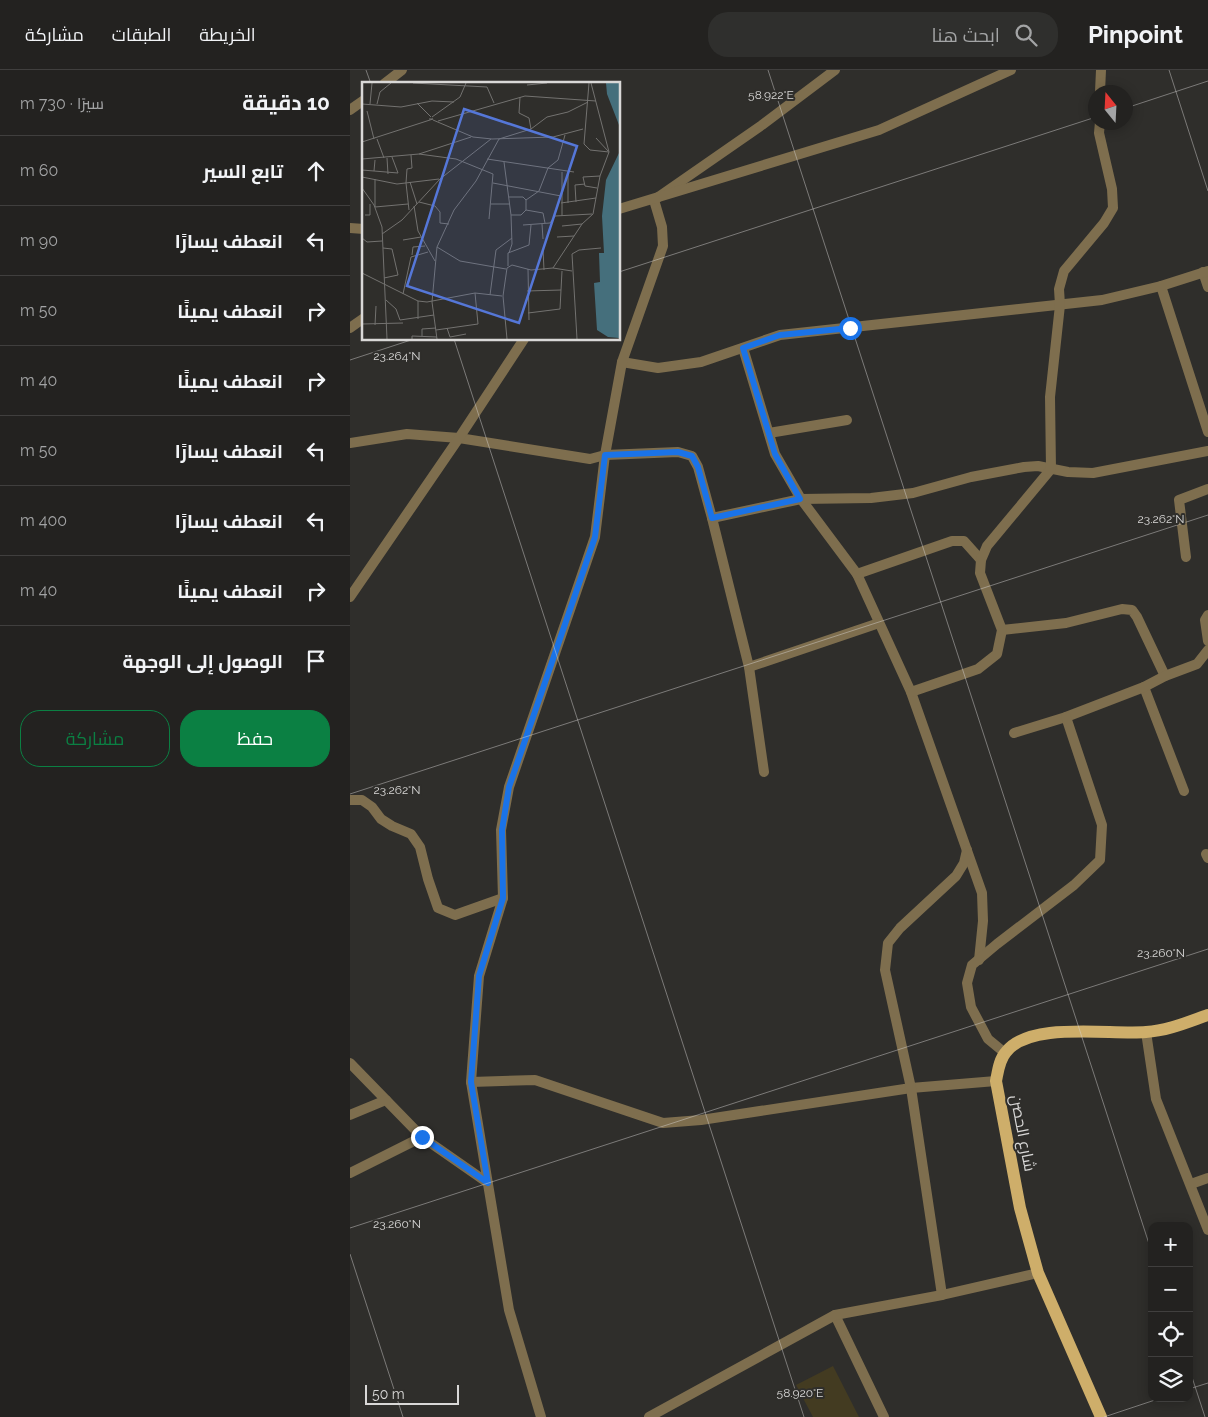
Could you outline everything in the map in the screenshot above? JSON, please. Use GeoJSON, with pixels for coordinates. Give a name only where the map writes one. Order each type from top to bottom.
{"type":"FeatureCollection","features":[{"type":"Feature","properties":{"kind":"main road"},"geometry":{"type":"LineString","coordinates":[[1005,1053],[1014,1044],[1028,1037],[1047,1033],[1146,1032],[1170,1028],[1208,1014]]}},
{"type":"Feature","properties":{"kind":"main road","name":"شارع الحصن"},"geometry":{"type":"LineString","coordinates":[[1005,1053],[999,1066],[996,1081],[1020,1208],[1038,1272],[1101,1417]]}},
{"type":"Feature","properties":{"kind":"street"},"geometry":{"type":"LineString","coordinates":[[387,82],[402,70]]}},
{"type":"Feature","properties":{"kind":"street"},"geometry":{"type":"LineString","coordinates":[[654,200],[762,125],[835,70]]}},
{"type":"Feature","properties":{"kind":"street"},"geometry":{"type":"LineString","coordinates":[[620,210],[879,130],[1011,70]]}},
{"type":"Feature","properties":{"kind":"street"},"geometry":{"type":"LineString","coordinates":[[1100,85],[1101,70]]}},
{"type":"Feature","properties":{"kind":"street"},"geometry":{"type":"LineString","coordinates":[[350,110],[362,101]]}},
{"type":"Feature","properties":{"kind":"street"},"geometry":{"type":"LineString","coordinates":[[911,692],[978,669],[998,654],[1002,630],[980,573],[981,560],[987,546],[1051,469],[1050,397],[1060,305],[1059,289],[1064,271],[1104,223],[1113,208],[1112,188],[1100,130]]}},
{"type":"Feature","properties":{"kind":"street"},"geometry":{"type":"LineString","coordinates":[[541,1417],[509,1310],[471,1082],[479,976],[503,898],[502,830],[509,787],[595,537],[605,455],[622,362],[663,246],[662,227],[654,200]]}},
{"type":"Feature","properties":{"kind":"street"},"geometry":{"type":"LineString","coordinates":[[622,362],[658,368],[701,362],[780,335],[1102,300],[1161,286],[1206,271],[1208,286]]}},
{"type":"Feature","properties":{"kind":"street"},"geometry":{"type":"LineString","coordinates":[[1161,286],[1208,432]]}},
{"type":"Feature","properties":{"kind":"street"},"geometry":{"type":"LineString","coordinates":[[350,328],[362,319]]}},
{"type":"Feature","properties":{"kind":"street"},"geometry":{"type":"LineString","coordinates":[[350,598],[523,340]]}},
{"type":"Feature","properties":{"kind":"street"},"geometry":{"type":"LineString","coordinates":[[743,348],[775,454],[800,499],[857,574],[911,692],[982,893],[983,921],[979,960]]}},
{"type":"Feature","properties":{"kind":"street"},"geometry":{"type":"LineString","coordinates":[[769,433],[847,420]]}},
{"type":"Feature","properties":{"kind":"street"},"geometry":{"type":"LineString","coordinates":[[350,444],[407,434],[459,438],[573,457],[590,458],[605,455],[678,452],[692,456],[698,467],[712,518],[749,667],[764,772]]}},
{"type":"Feature","properties":{"kind":"street"},"geometry":{"type":"LineString","coordinates":[[712,518],[800,499],[871,498],[913,493],[971,477],[1024,467],[1038,466],[1068,472],[1094,473],[1208,451]]}},
{"type":"Feature","properties":{"kind":"street"},"geometry":{"type":"LineString","coordinates":[[1186,557],[1179,500],[1208,490]]}},
{"type":"Feature","properties":{"kind":"street"},"geometry":{"type":"LineString","coordinates":[[857,574],[952,541],[964,541],[981,560]]}},
{"type":"Feature","properties":{"kind":"street"},"geometry":{"type":"LineString","coordinates":[[1002,630],[1066,623],[1122,609],[1132,610],[1165,676]]}},
{"type":"Feature","properties":{"kind":"street"},"geometry":{"type":"LineString","coordinates":[[1208,615],[1205,620],[1208,641]]}},
{"type":"Feature","properties":{"kind":"street"},"geometry":{"type":"LineString","coordinates":[[749,667],[879,623]]}},
{"type":"Feature","properties":{"kind":"street"},"geometry":{"type":"LineString","coordinates":[[1014,733],[1144,687],[1165,676],[1198,664],[1208,650]]}},
{"type":"Feature","properties":{"kind":"street"},"geometry":{"type":"LineString","coordinates":[[1144,687],[1184,791]]}},
{"type":"Feature","properties":{"kind":"street"},"geometry":{"type":"LineString","coordinates":[[1005,1053],[988,1039],[971,1007],[967,983],[972,965],[1074,885],[1100,860],[1102,825],[1066,716]]}},
{"type":"Feature","properties":{"kind":"street"},"geometry":{"type":"LineString","coordinates":[[350,800],[362,800],[372,807],[381,820],[411,834],[420,847],[438,908],[455,915],[503,898]]}},
{"type":"Feature","properties":{"kind":"street"},"geometry":{"type":"LineString","coordinates":[[942,1294],[912,1088],[885,970],[888,943],[900,928],[956,876],[964,863],[967,848]]}},
{"type":"Feature","properties":{"kind":"street"},"geometry":{"type":"LineString","coordinates":[[1146,1032],[1156,1099],[1208,1230]]}},
{"type":"Feature","properties":{"kind":"street"},"geometry":{"type":"LineString","coordinates":[[350,1063],[422,1137],[488,1183]]}},
{"type":"Feature","properties":{"kind":"street"},"geometry":{"type":"LineString","coordinates":[[471,1082],[535,1080],[663,1123],[701,1120],[912,1088],[996,1081]]}},
{"type":"Feature","properties":{"kind":"street"},"geometry":{"type":"LineString","coordinates":[[350,1115],[386,1100]]}},
{"type":"Feature","properties":{"kind":"street"},"geometry":{"type":"LineString","coordinates":[[350,1173],[422,1137]]}},
{"type":"Feature","properties":{"kind":"street"},"geometry":{"type":"LineString","coordinates":[[1191,1184],[1208,1178]]}},
{"type":"Feature","properties":{"kind":"street"},"geometry":{"type":"LineString","coordinates":[[649,1417],[835,1315],[942,1294],[1038,1272]]}},
{"type":"Feature","properties":{"kind":"street"},"geometry":{"type":"LineString","coordinates":[[835,1315],[884,1417]]}},
{"type":"Feature","properties":{"kind":"shaded area"},"geometry":{"type":"Polygon","coordinates":[[[833,1366],[859,1417],[813,1417],[796,1385],[833,1366]]]}},
{"type":"Feature","properties":{"kind":"route"},"geometry":{"type":"LineString","coordinates":[[422,1137],[488,1183],[471,1082],[479,976],[503,898],[502,830],[509,787],[595,537],[605,455],[678,452],[692,456],[698,467],[712,518],[800,499],[775,454],[743,348],[780,335],[850,328]]}}]}
